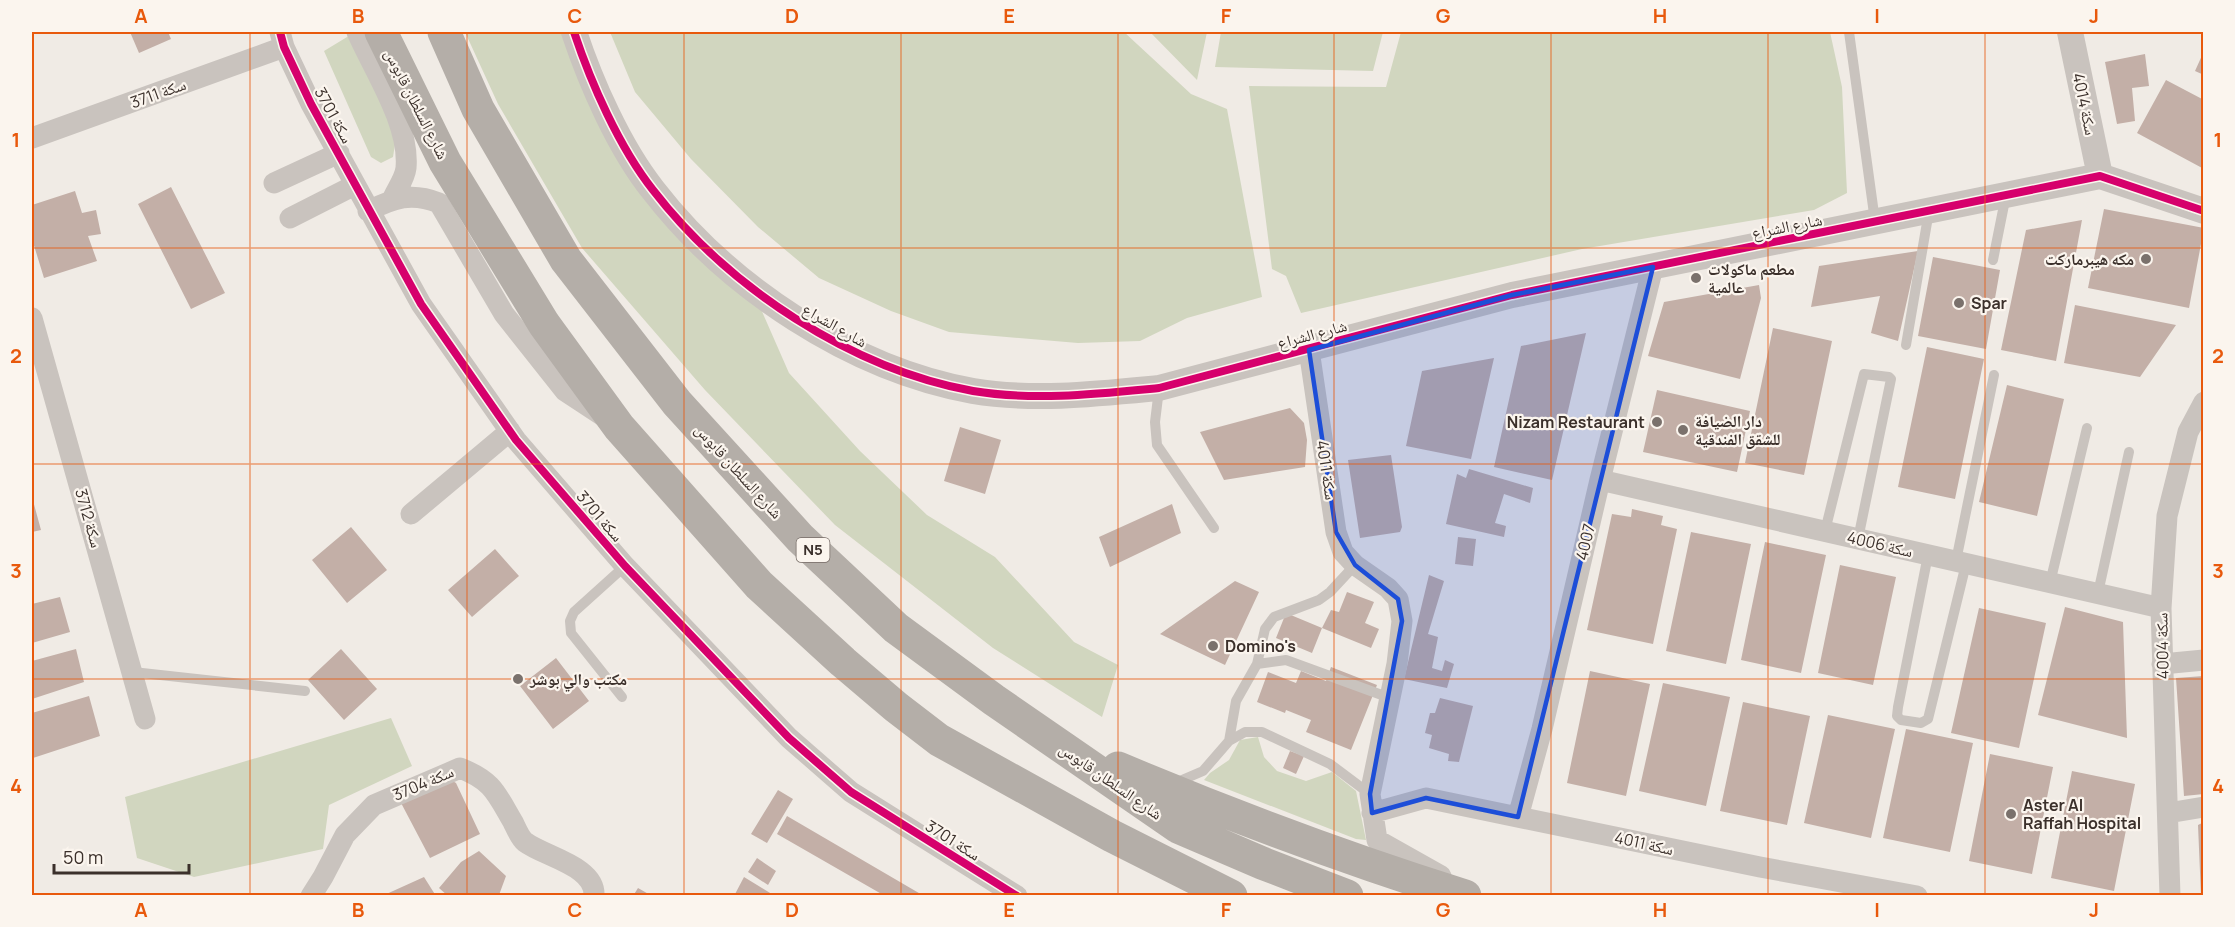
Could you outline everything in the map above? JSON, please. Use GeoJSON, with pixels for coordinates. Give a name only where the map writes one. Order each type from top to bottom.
{"type":"FeatureCollection","features":[{"type":"Feature","properties":{"kind":"highway","name":"شارع السلطان قابوس"},"geometry":{"type":"LineString","coordinates":[[381,32],[445,162],[544,324],[619,427],[759,585],[843,662],[939,740],[1112,836],[1231,896]]}},
{"type":"Feature","properties":{"kind":"highway","name":"شارع السلطان قابوس"},"geometry":{"type":"LineString","coordinates":[[444,32],[478,109],[566,260],[677,403],[800,538],[887,620],[994,699],[1178,827],[1347,896]]}},
{"type":"Feature","properties":{"kind":"highway"},"geometry":{"type":"LineString","coordinates":[[994,699],[1108,764],[1225,813],[1368,865],[1466,896]]}},
{"type":"Feature","properties":{"kind":"highway"},"geometry":{"type":"LineString","coordinates":[[939,740],[1052,824],[1128,870],[1180,896]]}},
{"type":"Feature","properties":{"kind":"street"},"geometry":{"type":"LineString","coordinates":[[357,32],[393,107],[405,142],[406,170],[393,198]]}},
{"type":"Feature","properties":{"kind":"street","name":"شارع الشراع"},"geometry":{"type":"LineString","coordinates":[[574,32],[586,66],[621,139],[651,188],[684,228],[713,256],[759,294],[864,358],[910,374],[973,390],[1034,397],[1159,388],[1512,295],[2100,176]]}},
{"type":"Feature","properties":{"kind":"street","name":"سكة 4014"},"geometry":{"type":"LineString","coordinates":[[2070,32],[2100,176]]}},
{"type":"Feature","properties":{"kind":"street","name":"سكة 3711"},"geometry":{"type":"LineString","coordinates":[[32,138],[282,39]]}},
{"type":"Feature","properties":{"kind":"street","name":"سكة 3701"},"geometry":{"type":"LineString","coordinates":[[282,39],[311,104],[339,153],[368,212],[421,304],[510,431],[625,566],[789,738],[836,780],[851,792],[1017,896]]}},
{"type":"Feature","properties":{"kind":"street"},"geometry":{"type":"LineString","coordinates":[[274,183],[339,153]]}},
{"type":"Feature","properties":{"kind":"street"},"geometry":{"type":"LineString","coordinates":[[2100,176],[2204,211]]}},
{"type":"Feature","properties":{"kind":"street"},"geometry":{"type":"LineString","coordinates":[[290,218],[355,185]]}},
{"type":"Feature","properties":{"kind":"street"},"geometry":{"type":"LineString","coordinates":[[368,212],[393,198],[424,197],[438,203],[504,314],[558,382],[565,390],[619,427]]}},
{"type":"Feature","properties":{"kind":"street","name":"4007"},"geometry":{"type":"LineString","coordinates":[[1518,818],[1542,729],[1653,267]]}},
{"type":"Feature","properties":{"kind":"street","name":"سكة 3712"},"geometry":{"type":"LineString","coordinates":[[32,318],[145,719]]}},
{"type":"Feature","properties":{"kind":"street","name":"سكة 4011"},"geometry":{"type":"LineString","coordinates":[[1309,350],[1336,532],[1343,552],[1355,566],[1388,588],[1398,599],[1402,621],[1397,663],[1371,803],[1377,840],[1453,882],[1466,896]]}},
{"type":"Feature","properties":{"kind":"street","name":"سكة 4004"},"geometry":{"type":"LineString","coordinates":[[2170,896],[2161,608],[2168,516],[2188,432],[2204,402]]}},
{"type":"Feature","properties":{"kind":"street"},"geometry":{"type":"LineString","coordinates":[[411,514],[510,431]]}},
{"type":"Feature","properties":{"kind":"street","name":"سكة 4006"},"geometry":{"type":"LineString","coordinates":[[1600,480],[2161,608]]}},
{"type":"Feature","properties":{"kind":"street"},"geometry":{"type":"LineString","coordinates":[[2162,664],[2204,660]]}},
{"type":"Feature","properties":{"kind":"street","name":"سكة 3704"},"geometry":{"type":"LineString","coordinates":[[311,896],[345,835],[374,805],[460,768],[480,775],[496,792],[523,841],[588,876],[595,887],[594,896]]}},
{"type":"Feature","properties":{"kind":"street","name":"سكة 4011"},"geometry":{"type":"LineString","coordinates":[[1371,803],[1426,798],[1917,896]]}},
{"type":"Feature","properties":{"kind":"street"},"geometry":{"type":"LineString","coordinates":[[2168,813],[2204,807]]}},
{"type":"Feature","properties":{"kind":"lane"},"geometry":{"type":"LineString","coordinates":[[1849,32],[1875,221]]}},
{"type":"Feature","properties":{"kind":"lane"},"geometry":{"type":"LineString","coordinates":[[1993,260],[2006,195]]}},
{"type":"Feature","properties":{"kind":"lane"},"geometry":{"type":"LineString","coordinates":[[1906,345],[1929,211]]}},
{"type":"Feature","properties":{"kind":"lane"},"geometry":{"type":"LineString","coordinates":[[1825,531],[1864,374],[1888,377],[1891,379],[1858,539]]}},
{"type":"Feature","properties":{"kind":"lane"},"geometry":{"type":"LineString","coordinates":[[1928,555],[1897,716],[1900,720],[1921,723],[1928,719],[1961,562],[1994,375]]}},
{"type":"Feature","properties":{"kind":"lane"},"geometry":{"type":"LineString","coordinates":[[1159,388],[1155,422],[1157,445],[1214,528]]}},
{"type":"Feature","properties":{"kind":"lane"},"geometry":{"type":"LineString","coordinates":[[2050,583],[2087,428]]}},
{"type":"Feature","properties":{"kind":"lane"},"geometry":{"type":"LineString","coordinates":[[2098,593],[2129,452]]}},
{"type":"Feature","properties":{"kind":"lane"},"geometry":{"type":"LineString","coordinates":[[622,697],[571,633],[570,621],[574,612],[625,566]]}},
{"type":"Feature","properties":{"kind":"lane"},"geometry":{"type":"LineString","coordinates":[[1229,741],[1236,701],[1257,664],[1265,629],[1274,617],[1319,600],[1355,566]]}},
{"type":"Feature","properties":{"kind":"lane"},"geometry":{"type":"LineString","coordinates":[[1257,664],[1286,660],[1390,698]]}},
{"type":"Feature","properties":{"kind":"lane"},"geometry":{"type":"LineString","coordinates":[[133,672],[305,691]]}},
{"type":"Feature","properties":{"kind":"lane"},"geometry":{"type":"LineString","coordinates":[[1154,783],[1173,784],[1203,771],[1229,741],[1245,732],[1262,732],[1330,764],[1371,803]]}},
{"type":"Feature","properties":{"kind":"highlighted area"},"geometry":{"type":"Polygon","coordinates":[[[1653,267],[1518,817],[1426,798],[1372,813],[1370,794],[1402,621],[1398,599],[1355,565],[1336,532],[1309,350],[1512,295],[1653,267]]]}},
{"type":"Feature","properties":{"kind":"green space"},"geometry":{"type":"Polygon","coordinates":[[[465,32],[567,32],[616,141],[757,300],[789,373],[860,451],[927,515],[995,557],[1074,642],[1118,665],[1102,717],[993,648],[835,525],[705,390],[582,248],[498,104],[465,32]]]}},
{"type":"Feature","properties":{"kind":"green space"},"geometry":{"type":"Polygon","coordinates":[[[610,32],[1124,32],[1191,94],[1227,109],[1262,297],[1187,318],[1140,341],[1078,343],[949,332],[891,311],[819,278],[758,227],[691,159],[635,92],[610,32]]]}},
{"type":"Feature","properties":{"kind":"green space"},"geometry":{"type":"Polygon","coordinates":[[[1150,32],[1207,32],[1197,80],[1150,32]]]}},
{"type":"Feature","properties":{"kind":"green space"},"geometry":{"type":"Polygon","coordinates":[[[1221,32],[1383,32],[1373,71],[1215,67],[1221,32]]]}},
{"type":"Feature","properties":{"kind":"green space"},"geometry":{"type":"Polygon","coordinates":[[[1401,32],[1830,32],[1842,87],[1847,193],[1814,210],[1582,249],[1301,313],[1286,276],[1272,269],[1249,86],[1386,87],[1401,32]]]}},
{"type":"Feature","properties":{"kind":"green space"},"geometry":{"type":"Polygon","coordinates":[[[352,34],[396,138],[393,157],[381,163],[371,157],[324,51],[352,34]]]}},
{"type":"Feature","properties":{"kind":"green space"},"geometry":{"type":"Polygon","coordinates":[[[391,718],[412,766],[329,805],[323,849],[194,877],[137,858],[125,797],[391,718]]]}},
{"type":"Feature","properties":{"kind":"green space"},"geometry":{"type":"Polygon","coordinates":[[[1258,737],[1264,757],[1277,771],[1306,781],[1332,772],[1356,791],[1366,840],[1356,839],[1204,780],[1229,760],[1240,740],[1258,737]]]}},
{"type":"Feature","properties":{"kind":"building"},"geometry":{"type":"Polygon","coordinates":[[[130,32],[168,32],[171,39],[139,53],[130,32]]]}},
{"type":"Feature","properties":{"kind":"building"},"geometry":{"type":"Polygon","coordinates":[[[2204,51],[2204,75],[2195,71],[2204,51]]]}},
{"type":"Feature","properties":{"kind":"building"},"geometry":{"type":"Polygon","coordinates":[[[2145,54],[2149,86],[2132,88],[2135,121],[2117,124],[2105,62],[2145,54]]]}},
{"type":"Feature","properties":{"kind":"building"},"geometry":{"type":"Polygon","coordinates":[[[2166,80],[2204,100],[2204,169],[2137,133],[2166,80]]]}},
{"type":"Feature","properties":{"kind":"building"},"geometry":{"type":"Polygon","coordinates":[[[171,187],[225,293],[191,309],[138,204],[171,187]]]}},
{"type":"Feature","properties":{"kind":"building"},"geometry":{"type":"Polygon","coordinates":[[[75,191],[82,213],[96,210],[101,234],[88,236],[97,261],[44,278],[32,239],[32,205],[75,191]]]}},
{"type":"Feature","properties":{"kind":"building","name":"مكه هيبرماركت"},"geometry":{"type":"Polygon","coordinates":[[[2104,209],[2204,228],[2189,308],[2088,288],[2104,209]]]}},
{"type":"Feature","properties":{"kind":"building"},"geometry":{"type":"Polygon","coordinates":[[[2082,220],[2056,361],[2001,350],[2026,230],[2082,220]]]}},
{"type":"Feature","properties":{"kind":"building"},"geometry":{"type":"Polygon","coordinates":[[[1918,251],[1898,341],[1871,333],[1880,296],[1811,307],[1819,266],[1918,251]]]}},
{"type":"Feature","properties":{"kind":"building","name":"Spar"},"geometry":{"type":"Polygon","coordinates":[[[1933,257],[2000,270],[1986,349],[1918,336],[1933,257]]]}},
{"type":"Feature","properties":{"kind":"building"},"geometry":{"type":"Polygon","coordinates":[[[1759,285],[1761,298],[1740,379],[1648,356],[1664,302],[1759,285]]]}},
{"type":"Feature","properties":{"kind":"building"},"geometry":{"type":"Polygon","coordinates":[[[2075,305],[2176,325],[2140,377],[2064,363],[2075,305]]]}},
{"type":"Feature","properties":{"kind":"building"},"geometry":{"type":"Polygon","coordinates":[[[1773,328],[1832,341],[1804,475],[1745,463],[1773,328]]]}},
{"type":"Feature","properties":{"kind":"building"},"geometry":{"type":"Polygon","coordinates":[[[1586,333],[1552,480],[1494,467],[1521,346],[1586,333]]]}},
{"type":"Feature","properties":{"kind":"building"},"geometry":{"type":"Polygon","coordinates":[[[1927,347],[1984,359],[1955,499],[1898,487],[1927,347]]]}},
{"type":"Feature","properties":{"kind":"building"},"geometry":{"type":"Polygon","coordinates":[[[1494,358],[1471,459],[1406,446],[1422,371],[1494,358]]]}},
{"type":"Feature","properties":{"kind":"building"},"geometry":{"type":"Polygon","coordinates":[[[2007,385],[2064,399],[2037,516],[1979,502],[2007,385]]]}},
{"type":"Feature","properties":{"kind":"building"},"geometry":{"type":"Polygon","coordinates":[[[1657,390],[1750,411],[1737,472],[1643,452],[1657,390]]]}},
{"type":"Feature","properties":{"kind":"building"},"geometry":{"type":"Polygon","coordinates":[[[1290,408],[1304,423],[1307,440],[1305,467],[1224,480],[1200,432],[1290,408]]]}},
{"type":"Feature","properties":{"kind":"building"},"geometry":{"type":"Polygon","coordinates":[[[960,427],[1001,440],[985,494],[944,481],[960,427]]]}},
{"type":"Feature","properties":{"kind":"building"},"geometry":{"type":"Polygon","coordinates":[[[1391,455],[1402,527],[1400,532],[1360,538],[1348,460],[1391,455]]]}},
{"type":"Feature","properties":{"kind":"building"},"geometry":{"type":"Polygon","coordinates":[[[1469,469],[1533,488],[1530,503],[1504,494],[1495,523],[1506,526],[1504,537],[1446,524],[1457,474],[1466,478],[1469,469]]]}},
{"type":"Feature","properties":{"kind":"building"},"geometry":{"type":"Polygon","coordinates":[[[32,497],[41,530],[32,532],[32,497]]]}},
{"type":"Feature","properties":{"kind":"building"},"geometry":{"type":"Polygon","coordinates":[[[1172,504],[1181,533],[1110,567],[1099,537],[1172,504]]]}},
{"type":"Feature","properties":{"kind":"building"},"geometry":{"type":"Polygon","coordinates":[[[1632,509],[1663,516],[1661,525],[1677,529],[1653,644],[1587,630],[1612,514],[1631,517],[1632,509]]]}},
{"type":"Feature","properties":{"kind":"building"},"geometry":{"type":"Polygon","coordinates":[[[351,527],[387,570],[347,603],[312,560],[351,527]]]}},
{"type":"Feature","properties":{"kind":"building"},"geometry":{"type":"Polygon","coordinates":[[[1691,532],[1751,544],[1726,664],[1666,651],[1691,532]]]}},
{"type":"Feature","properties":{"kind":"building"},"geometry":{"type":"Polygon","coordinates":[[[1458,537],[1476,539],[1473,566],[1455,564],[1458,537]]]}},
{"type":"Feature","properties":{"kind":"building"},"geometry":{"type":"Polygon","coordinates":[[[1765,542],[1826,555],[1801,673],[1741,660],[1765,542]]]}},
{"type":"Feature","properties":{"kind":"building"},"geometry":{"type":"Polygon","coordinates":[[[495,549],[519,576],[472,617],[448,590],[495,549]]]}},
{"type":"Feature","properties":{"kind":"building"},"geometry":{"type":"Polygon","coordinates":[[[1840,565],[1896,577],[1873,685],[1818,673],[1840,565]]]}},
{"type":"Feature","properties":{"kind":"building"},"geometry":{"type":"Polygon","coordinates":[[[1429,575],[1444,581],[1428,634],[1438,637],[1432,668],[1442,671],[1445,660],[1454,664],[1447,688],[1404,679],[1429,575]]]}},
{"type":"Feature","properties":{"kind":"building"},"geometry":{"type":"Polygon","coordinates":[[[1235,581],[1259,592],[1225,665],[1160,634],[1235,581]]]}},
{"type":"Feature","properties":{"kind":"building"},"geometry":{"type":"Polygon","coordinates":[[[1347,592],[1374,602],[1365,623],[1379,629],[1371,648],[1322,628],[1331,610],[1339,612],[1347,592]]]}},
{"type":"Feature","properties":{"kind":"building"},"geometry":{"type":"Polygon","coordinates":[[[60,597],[70,632],[32,643],[32,604],[60,597]]]}},
{"type":"Feature","properties":{"kind":"building"},"geometry":{"type":"Polygon","coordinates":[[[2065,607],[2123,622],[2127,738],[2038,715],[2065,607]]]}},
{"type":"Feature","properties":{"kind":"building"},"geometry":{"type":"Polygon","coordinates":[[[1979,608],[2046,623],[2019,748],[1951,733],[1979,608]]]}},
{"type":"Feature","properties":{"kind":"building"},"geometry":{"type":"Polygon","coordinates":[[[1286,613],[1322,628],[1312,653],[1276,638],[1286,613]]]}},
{"type":"Feature","properties":{"kind":"building"},"geometry":{"type":"Polygon","coordinates":[[[76,649],[84,682],[32,699],[32,661],[76,649]]]}},
{"type":"Feature","properties":{"kind":"building"},"geometry":{"type":"Polygon","coordinates":[[[341,649],[377,689],[344,720],[308,680],[341,649]]]}},
{"type":"Feature","properties":{"kind":"building"},"geometry":{"type":"Polygon","coordinates":[[[556,658],[589,701],[553,729],[520,686],[556,658]]]}},
{"type":"Feature","properties":{"kind":"building"},"geometry":{"type":"Polygon","coordinates":[[[1331,667],[1377,685],[1351,750],[1306,732],[1311,720],[1257,702],[1268,672],[1296,683],[1301,671],[1326,681],[1331,667]]]}},
{"type":"Feature","properties":{"kind":"building"},"geometry":{"type":"Polygon","coordinates":[[[1590,671],[1650,684],[1626,796],[1567,783],[1590,671]]]}},
{"type":"Feature","properties":{"kind":"building"},"geometry":{"type":"Polygon","coordinates":[[[2204,676],[2204,794],[2184,796],[2176,678],[2204,676]]]}},
{"type":"Feature","properties":{"kind":"building"},"geometry":{"type":"Polygon","coordinates":[[[1663,683],[1730,697],[1706,806],[1639,791],[1663,683]]]}},
{"type":"Feature","properties":{"kind":"building"},"geometry":{"type":"Polygon","coordinates":[[[89,696],[100,736],[33,758],[32,713],[89,696]]]}},
{"type":"Feature","properties":{"kind":"building"},"geometry":{"type":"Polygon","coordinates":[[[1440,698],[1473,706],[1459,762],[1448,761],[1449,754],[1429,748],[1432,735],[1425,733],[1430,713],[1435,713],[1440,698]]]}},
{"type":"Feature","properties":{"kind":"building"},"geometry":{"type":"Polygon","coordinates":[[[1743,702],[1810,716],[1787,825],[1720,811],[1743,702]]]}},
{"type":"Feature","properties":{"kind":"building"},"geometry":{"type":"Polygon","coordinates":[[[1828,715],[1895,729],[1871,838],[1804,823],[1828,715]]]}},
{"type":"Feature","properties":{"kind":"building"},"geometry":{"type":"Polygon","coordinates":[[[1906,729],[1973,743],[1950,852],[1883,838],[1906,729]]]}},
{"type":"Feature","properties":{"kind":"building"},"geometry":{"type":"Polygon","coordinates":[[[1290,751],[1304,756],[1296,774],[1283,768],[1290,751]]]}},
{"type":"Feature","properties":{"kind":"building","name":"Aster Al Raffah Hospital"},"geometry":{"type":"Polygon","coordinates":[[[1990,754],[2053,767],[2032,874],[1969,861],[1990,754]]]}},
{"type":"Feature","properties":{"kind":"building","name":"Aster Al Raffah Hospital"},"geometry":{"type":"Polygon","coordinates":[[[2072,771],[2135,784],[2114,891],[2051,878],[2072,771]]]}},
{"type":"Feature","properties":{"kind":"building"},"geometry":{"type":"Polygon","coordinates":[[[449,779],[456,783],[480,834],[430,858],[400,801],[449,779]]]}},
{"type":"Feature","properties":{"kind":"building"},"geometry":{"type":"Polygon","coordinates":[[[778,790],[793,799],[767,843],[751,834],[778,790]]]}},
{"type":"Feature","properties":{"kind":"building"},"geometry":{"type":"Polygon","coordinates":[[[787,816],[924,896],[885,896],[777,834],[787,816]]]}},
{"type":"Feature","properties":{"kind":"building"},"geometry":{"type":"Polygon","coordinates":[[[2204,822],[2204,896],[2201,896],[2198,825],[2204,822]]]}},
{"type":"Feature","properties":{"kind":"building"},"geometry":{"type":"Polygon","coordinates":[[[479,851],[506,876],[499,895],[448,896],[439,888],[461,862],[479,851]]]}},
{"type":"Feature","properties":{"kind":"building"},"geometry":{"type":"Polygon","coordinates":[[[757,858],[776,871],[768,885],[748,872],[757,858]]]}},
{"type":"Feature","properties":{"kind":"building"},"geometry":{"type":"Polygon","coordinates":[[[424,877],[436,896],[382,896],[424,877]]]}},
{"type":"Feature","properties":{"kind":"building"},"geometry":{"type":"Polygon","coordinates":[[[744,877],[775,896],[734,896],[744,877]]]}},
{"type":"Feature","properties":{"kind":"building"},"geometry":{"type":"Polygon","coordinates":[[[638,888],[652,896],[633,896],[638,888]]]}},
{"type":"Feature","properties":{"kind":"cycle path"},"geometry":{"type":"LineString","coordinates":[[280,32],[284,47],[311,104],[421,304],[516,440],[625,566],[789,738],[851,792],[1017,896]]}},
{"type":"Feature","properties":{"kind":"cycle path"},"geometry":{"type":"LineString","coordinates":[[574,32],[598,93],[629,154],[653,190],[683,226],[717,259],[795,319],[838,343],[882,364],[927,380],[996,394],[1066,396],[1159,388],[1512,295],[2100,176],[2204,211]]}},
{"type":"Feature","properties":{"kind":"place","name":"مكه هيبرماركت"},"geometry":{"type":"Point","coordinates":[2146,259]}},
{"type":"Feature","properties":{"kind":"place","name":"مطعم ماكولات عالمية"},"geometry":{"type":"Point","coordinates":[1696,278]}},
{"type":"Feature","properties":{"kind":"place","name":"Spar"},"geometry":{"type":"Point","coordinates":[1959,303]}},
{"type":"Feature","properties":{"kind":"place","name":"Nizam Restaurant"},"geometry":{"type":"Point","coordinates":[1657,422]}},
{"type":"Feature","properties":{"kind":"place","name":"دار الضيافة للشقق الفندقية"},"geometry":{"type":"Point","coordinates":[1683,430]}},
{"type":"Feature","properties":{"kind":"place","name":"Domino's"},"geometry":{"type":"Point","coordinates":[1213,646]}},
{"type":"Feature","properties":{"kind":"place","name":"مكتب والي بوشر"},"geometry":{"type":"Point","coordinates":[518,679]}},
{"type":"Feature","properties":{"kind":"place","name":"Aster Al Raffah Hospital"},"geometry":{"type":"Point","coordinates":[2011,814]}}]}
